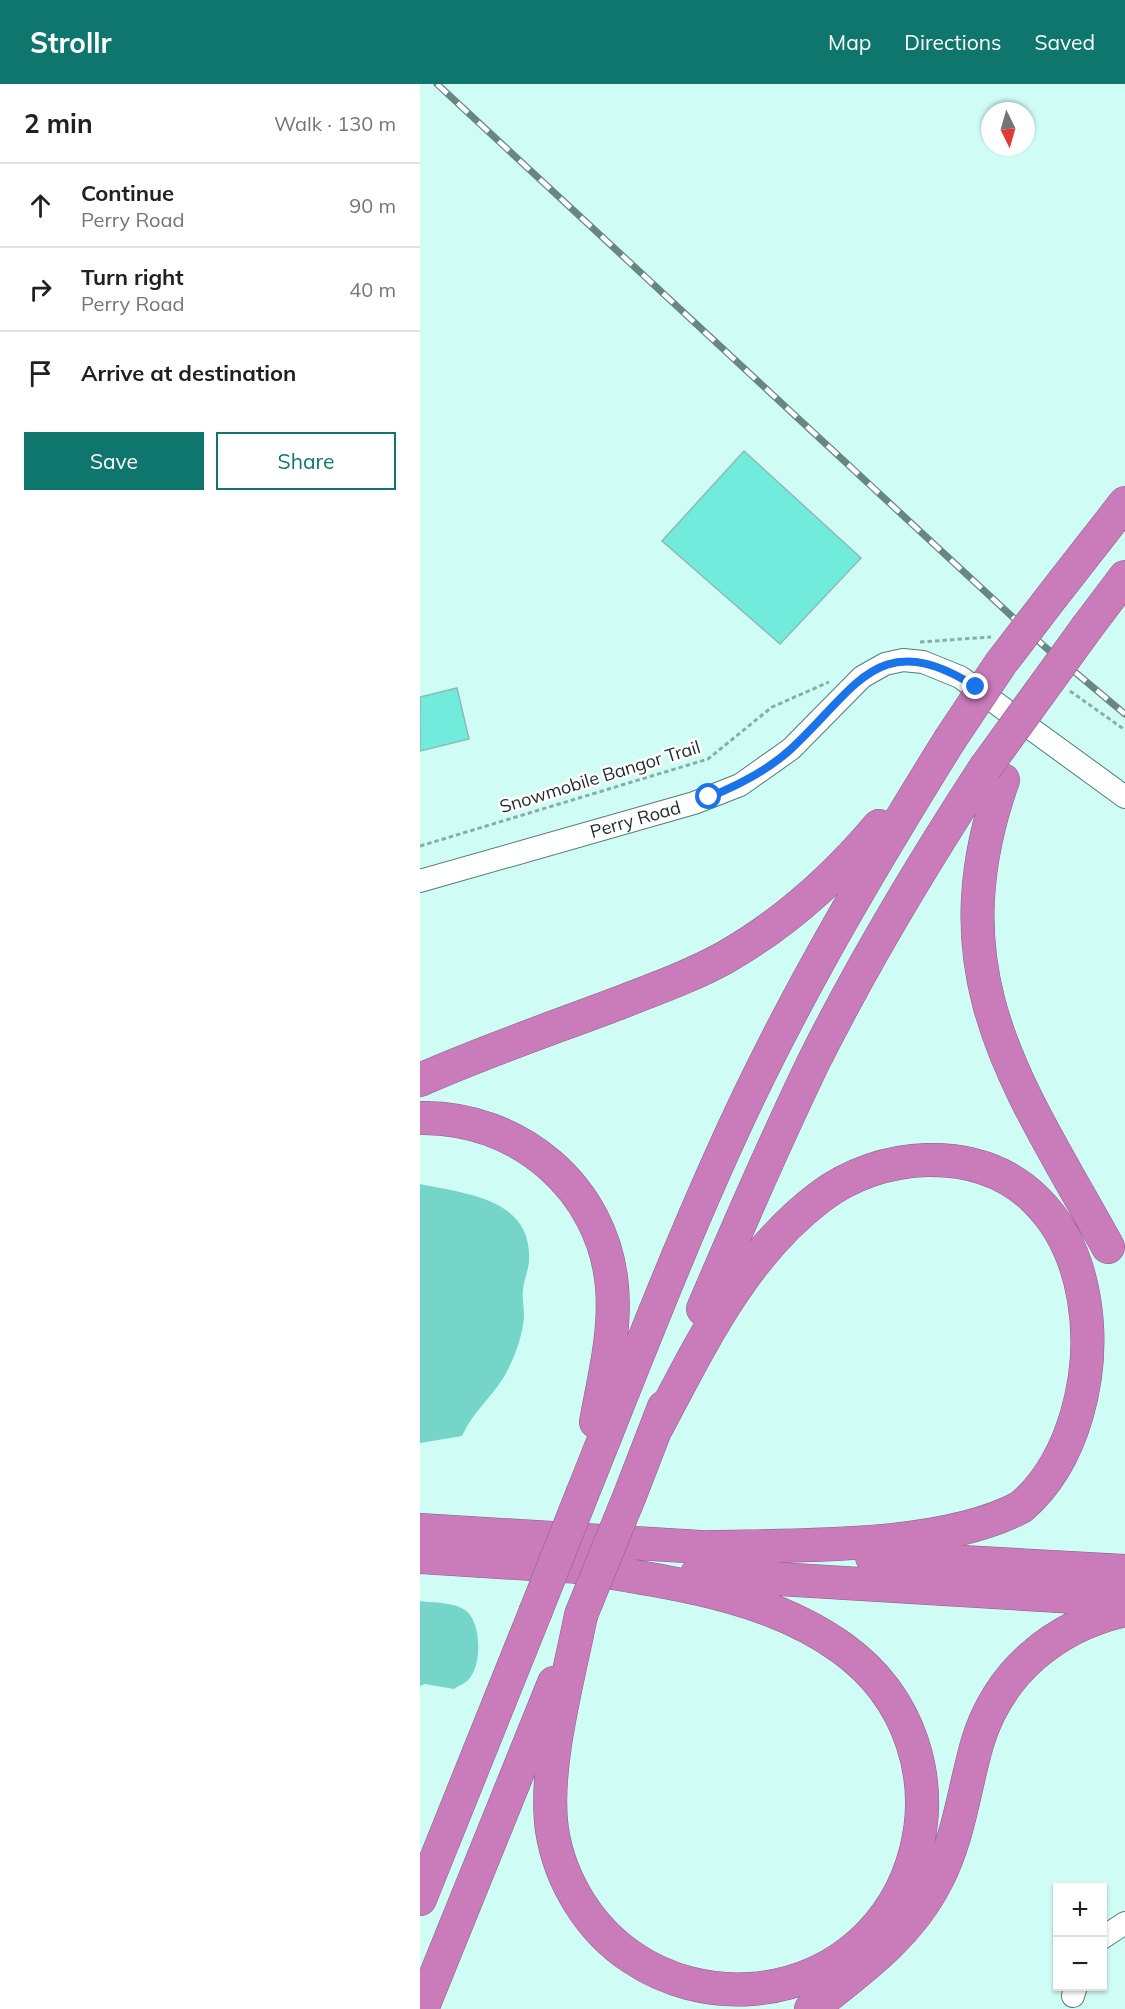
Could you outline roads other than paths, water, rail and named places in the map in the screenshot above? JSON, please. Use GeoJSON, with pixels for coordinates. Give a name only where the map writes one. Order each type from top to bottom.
{"type":"FeatureCollection","features":[{"type":"Feature","properties":{"kind":"highway"},"geometry":{"type":"LineString","coordinates":[[420,1899],[677,1261],[748,1099],[830,941],[949,741],[1001,663],[1125,503]]}},
{"type":"Feature","properties":{"kind":"highway"},"geometry":{"type":"LineString","coordinates":[[422,2009],[742,1218],[814,1062],[895,912],[994,774],[1078,638],[1125,577]]}},
{"type":"Feature","properties":{"kind":"highway"},"geometry":{"type":"LineString","coordinates":[[420,1080],[675,981],[741,947],[794,910],[839,871],[896,807],[949,741]]}},
{"type":"Feature","properties":{"kind":"highway"},"geometry":{"type":"LineString","coordinates":[[994,774],[977,891],[977,935],[985,992],[998,1037],[1016,1078],[1125,1278]]}},
{"type":"Feature","properties":{"kind":"highway"},"geometry":{"type":"LineString","coordinates":[[420,1118],[475,1124],[521,1143],[561,1174],[581,1199],[598,1229],[610,1272],[612,1323],[583,1492]]}},
{"type":"Feature","properties":{"kind":"highway"},"geometry":{"type":"LineString","coordinates":[[430,1559],[818,1544],[924,1535],[988,1522],[1038,1497],[1066,1473],[1096,1428],[1107,1398],[1113,1367],[1114,1336],[1109,1302],[1099,1270],[1083,1241],[1065,1219],[1032,1191],[1006,1176],[979,1166],[937,1160],[899,1163],[866,1172],[832,1188],[813,1203],[760,1255],[719,1314],[657,1426]]}},
{"type":"Feature","properties":{"kind":"highway"},"geometry":{"type":"LineString","coordinates":[[420,1506],[502,1526],[582,1553],[728,1596],[784,1616],[822,1636],[857,1660],[894,1703],[910,1736],[921,1772],[923,1808],[919,1845],[900,1895],[876,1928],[847,1954],[814,1974],[779,1985],[747,1990],[715,1988],[669,1977],[641,1964],[617,1946],[589,1916],[574,1894],[558,1856],[550,1803],[555,1757],[581,1615]]}},
{"type":"Feature","properties":{"kind":"highway"},"geometry":{"type":"LineString","coordinates":[[420,1530],[582,1553],[1125,1600]]}},
{"type":"Feature","properties":{"kind":"highway"},"geometry":{"type":"LineString","coordinates":[[711,1547],[1125,1571]]}},
{"type":"Feature","properties":{"kind":"highway"},"geometry":{"type":"LineString","coordinates":[[811,2009],[888,1946],[908,1925],[931,1891],[956,1832],[982,1731],[990,1710],[1009,1679],[1031,1656],[1058,1636],[1086,1622],[1125,1610]]}},
{"type":"Feature","properties":{"kind":"highway"},"geometry":{"type":"LineString","coordinates":[[420,1835],[464,1767],[500,1701]]}},
{"type":"Feature","properties":{"kind":"street","name":"Perry Road"},"geometry":{"type":"LineString","coordinates":[[420,881],[694,803],[740,784],[791,749],[862,677],[885,664],[903,660],[923,662],[960,677],[1125,797]]}},
{"type":"Feature","properties":{"kind":"street"},"geometry":{"type":"LineString","coordinates":[[1104,1937],[1125,1923]]}},
{"type":"Feature","properties":{"kind":"railway"},"geometry":{"type":"LineString","coordinates":[[437,84],[1045,647],[1125,714]]}}]}
